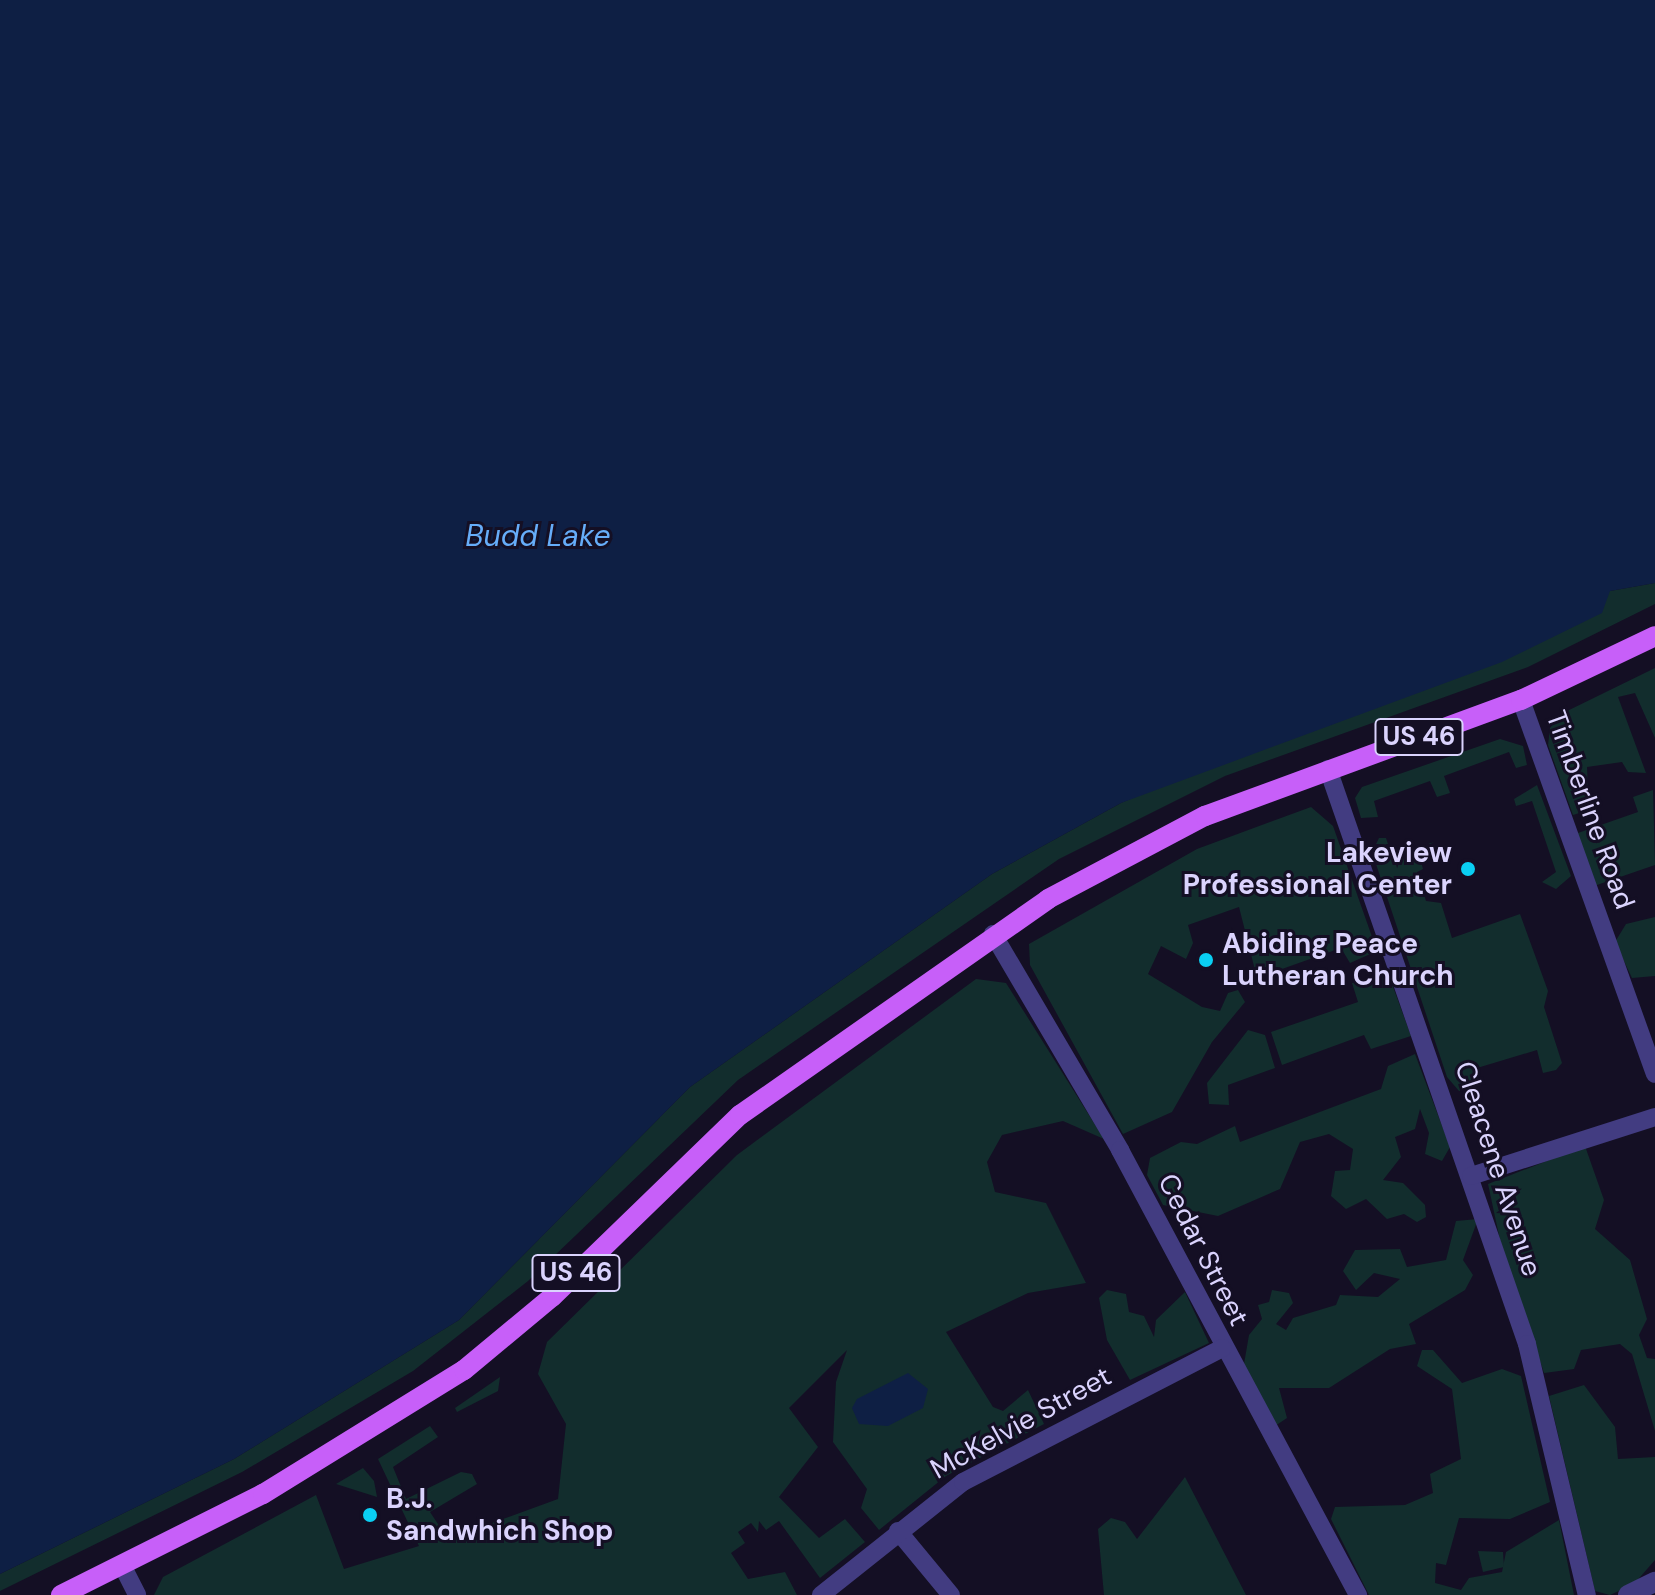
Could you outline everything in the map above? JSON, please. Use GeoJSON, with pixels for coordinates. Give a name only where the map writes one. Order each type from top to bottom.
{"type":"FeatureCollection","features":[{"type":"Feature","properties":{"kind":"main road","name":"US 46"},"geometry":{"type":"LineString","coordinates":[[61,1595],[123,1567],[314,1465],[464,1370],[552,1297],[740,1115],[993,934],[1154,840],[1328,769],[1521,700],[1655,636]]}},
{"type":"Feature","properties":{"kind":"street","name":"Timberline Road"},"geometry":{"type":"LineString","coordinates":[[1521,700],[1655,1074]]}},
{"type":"Feature","properties":{"kind":"street","name":"Cleacene Avenue"},"geometry":{"type":"LineString","coordinates":[[1328,769],[1527,1344],[1587,1595]]}},
{"type":"Feature","properties":{"kind":"street","name":"Cedar Street"},"geometry":{"type":"LineString","coordinates":[[993,934],[1120,1150],[1223,1348],[1358,1595]]}},
{"type":"Feature","properties":{"kind":"street"},"geometry":{"type":"LineString","coordinates":[[1471,1176],[1655,1117]]}},
{"type":"Feature","properties":{"kind":"street","name":"McKelvie Street"},"geometry":{"type":"LineString","coordinates":[[821,1595],[963,1482],[1223,1348]]}},
{"type":"Feature","properties":{"kind":"street"},"geometry":{"type":"LineString","coordinates":[[898,1531],[951,1595]]}},
{"type":"Feature","properties":{"kind":"street"},"geometry":{"type":"LineString","coordinates":[[123,1567],[137,1595]]}},
{"type":"Feature","properties":{"kind":"street"},"geometry":{"type":"LineString","coordinates":[[1628,1595],[1655,1582]]}},
{"type":"Feature","properties":{"kind":"green space"},"geometry":{"type":"Polygon","coordinates":[[[1655,583],[1655,604],[1528,667],[1225,776],[1059,859],[738,1080],[528,1281],[413,1371],[242,1472],[0,1591],[0,1574],[234,1459],[459,1320],[690,1087],[992,874],[1121,803],[1610,591],[1655,583]]]}},
{"type":"Feature","properties":{"kind":"green space"},"geometry":{"type":"Polygon","coordinates":[[[1655,668],[1655,738],[1635,693],[1618,697],[1646,773],[1628,772],[1622,762],[1587,767],[1589,810],[1573,815],[1548,745],[1550,728],[1561,714],[1655,668]]]}},
{"type":"Feature","properties":{"kind":"green space"},"geometry":{"type":"Polygon","coordinates":[[[1500,739],[1523,746],[1527,765],[1516,768],[1509,752],[1444,776],[1450,793],[1437,797],[1430,781],[1374,801],[1378,817],[1361,818],[1355,798],[1362,787],[1500,739]]]}},
{"type":"Feature","properties":{"kind":"green space"},"geometry":{"type":"Polygon","coordinates":[[[1537,785],[1571,876],[1556,889],[1542,882],[1556,872],[1532,801],[1516,806],[1514,799],[1537,785]]]}},
{"type":"Feature","properties":{"kind":"green space"},"geometry":{"type":"Polygon","coordinates":[[[1653,790],[1655,865],[1594,886],[1575,834],[1638,812],[1633,797],[1653,790]]]}},
{"type":"Feature","properties":{"kind":"green space"},"geometry":{"type":"Polygon","coordinates":[[[1311,807],[1333,826],[1377,951],[1350,963],[1341,948],[1257,978],[1239,907],[1188,925],[1193,943],[1186,959],[1161,946],[1148,974],[1202,1007],[1220,1011],[1228,993],[1238,990],[1245,1002],[1212,1042],[1172,1112],[1123,1134],[1030,965],[1029,944],[1197,849],[1311,807]]]}},
{"type":"Feature","properties":{"kind":"green space"},"geometry":{"type":"Polygon","coordinates":[[[1379,838],[1386,838],[1392,856],[1434,842],[1418,851],[1423,869],[1417,872],[1426,901],[1441,903],[1452,938],[1520,914],[1548,991],[1544,1007],[1562,1063],[1556,1070],[1543,1073],[1537,1050],[1477,1068],[1475,1090],[1459,1091],[1447,1077],[1372,852],[1379,838]]]}},
{"type":"Feature","properties":{"kind":"green space"},"geometry":{"type":"Polygon","coordinates":[[[1655,917],[1655,976],[1632,978],[1615,942],[1626,924],[1655,917]]]}},
{"type":"Feature","properties":{"kind":"green space"},"geometry":{"type":"Polygon","coordinates":[[[1388,973],[1411,1036],[1371,1049],[1364,1035],[1282,1065],[1271,1032],[1358,1002],[1352,983],[1388,973]]]}},
{"type":"Feature","properties":{"kind":"green space"},"geometry":{"type":"Polygon","coordinates":[[[976,979],[1006,983],[1104,1139],[1063,1121],[1002,1135],[987,1162],[995,1192],[1046,1203],[1086,1283],[1028,1293],[946,1332],[993,1407],[1003,1411],[1028,1390],[1044,1424],[946,1476],[879,1530],[861,1508],[867,1489],[833,1442],[836,1382],[847,1350],[789,1408],[818,1447],[779,1497],[819,1538],[845,1519],[865,1542],[820,1578],[779,1521],[766,1530],[759,1521],[758,1532],[751,1523],[738,1532],[745,1543],[731,1553],[748,1579],[785,1572],[797,1595],[154,1595],[163,1577],[316,1495],[344,1569],[419,1546],[378,1459],[430,1426],[438,1437],[393,1467],[406,1499],[461,1472],[472,1474],[477,1484],[430,1512],[448,1539],[558,1499],[566,1424],[538,1374],[547,1342],[737,1155],[976,979]]]}},
{"type":"Feature","properties":{"kind":"green space"},"geometry":{"type":"Polygon","coordinates":[[[1248,1030],[1265,1035],[1275,1068],[1228,1085],[1229,1105],[1209,1104],[1207,1083],[1248,1030]]]}},
{"type":"Feature","properties":{"kind":"green space"},"geometry":{"type":"Polygon","coordinates":[[[1415,1054],[1450,1147],[1442,1161],[1425,1154],[1429,1133],[1420,1109],[1415,1129],[1395,1137],[1401,1157],[1383,1180],[1403,1183],[1425,1205],[1426,1217],[1417,1222],[1404,1214],[1387,1219],[1366,1199],[1346,1209],[1331,1196],[1335,1171],[1350,1170],[1353,1149],[1329,1134],[1300,1142],[1280,1189],[1218,1216],[1163,1205],[1147,1175],[1150,1158],[1181,1142],[1197,1144],[1235,1126],[1240,1142],[1381,1089],[1388,1066],[1415,1054]]]}},
{"type":"Feature","properties":{"kind":"green space"},"geometry":{"type":"Polygon","coordinates":[[[1585,1146],[1604,1200],[1595,1229],[1630,1260],[1647,1319],[1639,1335],[1647,1358],[1655,1359],[1655,1431],[1632,1354],[1620,1344],[1581,1350],[1574,1369],[1544,1373],[1500,1240],[1488,1184],[1585,1146]]]}},
{"type":"Feature","properties":{"kind":"green space"},"geometry":{"type":"Polygon","coordinates":[[[1478,1219],[1463,1260],[1473,1275],[1465,1290],[1409,1324],[1416,1344],[1390,1349],[1329,1388],[1279,1388],[1287,1418],[1275,1426],[1244,1364],[1249,1335],[1262,1319],[1258,1305],[1269,1302],[1272,1290],[1289,1293],[1293,1303],[1276,1324],[1286,1330],[1293,1318],[1336,1305],[1340,1295],[1378,1297],[1400,1279],[1374,1273],[1356,1290],[1343,1271],[1355,1250],[1400,1249],[1407,1267],[1446,1260],[1456,1221],[1478,1219]]]}},
{"type":"Feature","properties":{"kind":"green space"},"geometry":{"type":"Polygon","coordinates":[[[1107,1290],[1126,1294],[1129,1312],[1144,1316],[1154,1337],[1156,1320],[1185,1292],[1209,1343],[1130,1380],[1107,1340],[1099,1298],[1107,1290]]]}},
{"type":"Feature","properties":{"kind":"green space"},"geometry":{"type":"Polygon","coordinates":[[[1422,1350],[1433,1350],[1462,1383],[1502,1369],[1521,1376],[1550,1502],[1510,1519],[1459,1518],[1446,1565],[1436,1563],[1435,1583],[1461,1590],[1469,1578],[1502,1572],[1506,1552],[1559,1520],[1574,1595],[1369,1595],[1331,1519],[1335,1507],[1405,1505],[1433,1493],[1430,1474],[1461,1459],[1452,1389],[1417,1366],[1422,1350]]]}},
{"type":"Feature","properties":{"kind":"green space"},"geometry":{"type":"Polygon","coordinates":[[[500,1377],[498,1391],[457,1412],[455,1408],[500,1377]]]}},
{"type":"Feature","properties":{"kind":"green space"},"geometry":{"type":"Polygon","coordinates":[[[1584,1385],[1615,1427],[1618,1459],[1655,1457],[1655,1560],[1634,1584],[1610,1595],[1595,1591],[1549,1396],[1584,1385]]]}},
{"type":"Feature","properties":{"kind":"green space"},"geometry":{"type":"Polygon","coordinates":[[[363,1468],[374,1481],[377,1497],[336,1484],[363,1468]]]}},
{"type":"Feature","properties":{"kind":"green space"},"geometry":{"type":"Polygon","coordinates":[[[1185,1477],[1246,1595],[1104,1595],[1098,1529],[1111,1518],[1125,1522],[1137,1539],[1185,1477]]]}},
{"type":"Feature","properties":{"kind":"green space"},"geometry":{"type":"Polygon","coordinates":[[[1478,1551],[1503,1552],[1504,1567],[1483,1572],[1478,1551]]]}},
{"type":"Feature","properties":{"kind":"water","name":"Budd Lake"},"geometry":{"type":"Polygon","coordinates":[[[0,0],[1655,0],[1655,583],[1610,591],[1602,613],[1502,662],[1121,803],[992,874],[690,1087],[459,1320],[234,1459],[0,1574],[0,0]]]}},
{"type":"Feature","properties":{"kind":"water"},"geometry":{"type":"Polygon","coordinates":[[[908,1373],[928,1389],[923,1408],[888,1426],[859,1424],[852,1408],[857,1399],[908,1373]]]}},
{"type":"Feature","properties":{"kind":"place","name":"Lakeview Professional Center"},"geometry":{"type":"Point","coordinates":[1468,869]}},
{"type":"Feature","properties":{"kind":"place","name":"Abiding Peace Lutheran Church"},"geometry":{"type":"Point","coordinates":[1206,960]}},
{"type":"Feature","properties":{"kind":"place","name":"B.J. Sandwhich Shop"},"geometry":{"type":"Point","coordinates":[370,1515]}}]}
